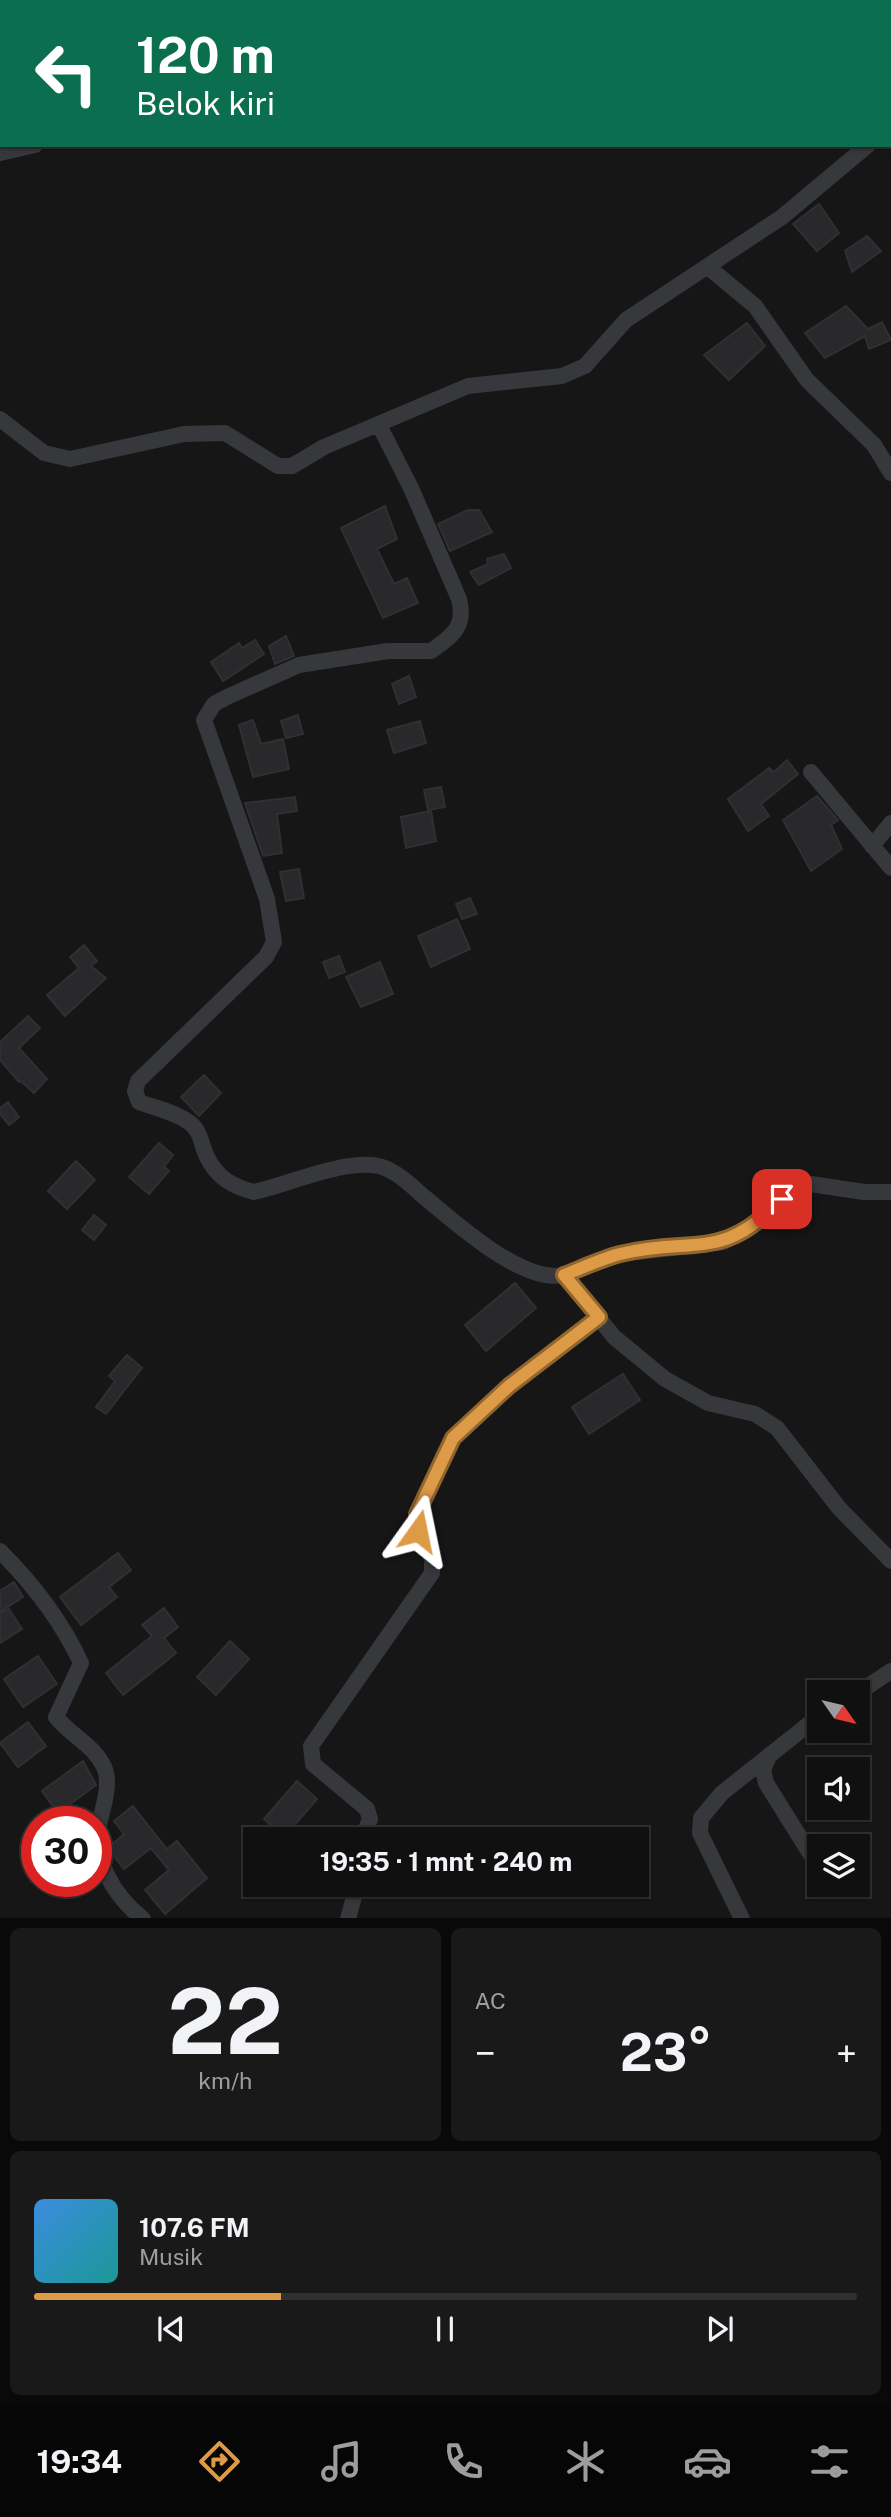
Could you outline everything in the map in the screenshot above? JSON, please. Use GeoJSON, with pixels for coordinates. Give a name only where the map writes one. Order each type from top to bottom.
{"type":"FeatureCollection","features":[{"type":"Feature","properties":{"kind":"street"},"geometry":{"type":"LineString","coordinates":[[0,153],[26,147]]}},
{"type":"Feature","properties":{"kind":"street"},"geometry":{"type":"LineString","coordinates":[[0,419],[44,453],[70,459],[184,434],[225,433],[278,466],[292,466],[324,446],[468,386],[562,376],[585,366],[626,320],[782,217],[866,147]]}},
{"type":"Feature","properties":{"kind":"street"},"geometry":{"type":"LineString","coordinates":[[708,267],[755,306],[807,380],[874,445],[891,473]]}},
{"type":"Feature","properties":{"kind":"street"},"geometry":{"type":"LineString","coordinates":[[379,425],[411,488],[459,599],[463,616],[457,628],[431,651],[388,651],[299,665],[227,696],[207,712],[204,720],[267,899],[274,942],[267,957],[138,1081],[135,1091],[139,1102],[190,1124],[203,1139],[206,1156],[220,1176],[239,1188],[254,1192],[361,1164],[382,1167],[403,1179],[498,1253],[542,1276],[564,1275],[620,1254],[724,1242],[764,1218],[792,1188],[804,1183],[864,1192],[891,1192]]}},
{"type":"Feature","properties":{"kind":"street"},"geometry":{"type":"LineString","coordinates":[[811,772],[891,868]]}},
{"type":"Feature","properties":{"kind":"street"},"geometry":{"type":"LineString","coordinates":[[872,846],[891,823]]}},
{"type":"Feature","properties":{"kind":"street"},"geometry":{"type":"LineString","coordinates":[[564,1275],[614,1337],[665,1379],[708,1403],[755,1414],[777,1428],[839,1508],[891,1561]]}},
{"type":"Feature","properties":{"kind":"street"},"geometry":{"type":"LineString","coordinates":[[367,1827],[370,1819],[368,1809],[313,1764],[311,1746],[432,1573],[432,1552],[418,1531],[417,1514],[453,1438],[509,1386],[599,1317]]}},
{"type":"Feature","properties":{"kind":"street"},"geometry":{"type":"LineString","coordinates":[[0,1551],[20,1571],[71,1640],[81,1663],[56,1717],[68,1732],[93,1749],[106,1770],[106,1801],[99,1824],[99,1863],[118,1893],[142,1918]]}},
{"type":"Feature","properties":{"kind":"street"},"geometry":{"type":"LineString","coordinates":[[870,1685],[891,1671]]}},
{"type":"Feature","properties":{"kind":"street"},"geometry":{"type":"LineString","coordinates":[[741,1918],[700,1833],[701,1818],[722,1793],[807,1726]]}},
{"type":"Feature","properties":{"kind":"street"},"geometry":{"type":"LineString","coordinates":[[769,1756],[763,1770],[766,1783],[807,1849]]}},
{"type":"Feature","properties":{"kind":"street"},"geometry":{"type":"LineString","coordinates":[[348,1918],[354,1897]]}},
{"type":"Feature","properties":{"kind":"building"},"geometry":{"type":"Polygon","coordinates":[[[819,204],[839,233],[817,251],[793,224],[819,204]]]}},
{"type":"Feature","properties":{"kind":"building"},"geometry":{"type":"Polygon","coordinates":[[[867,236],[881,251],[852,272],[845,251],[867,236]]]}},
{"type":"Feature","properties":{"kind":"building"},"geometry":{"type":"Polygon","coordinates":[[[846,306],[868,329],[882,322],[891,340],[869,349],[865,336],[825,358],[805,333],[846,306]]]}},
{"type":"Feature","properties":{"kind":"building"},"geometry":{"type":"Polygon","coordinates":[[[747,323],[765,346],[729,380],[704,355],[747,323]]]}},
{"type":"Feature","properties":{"kind":"building"},"geometry":{"type":"Polygon","coordinates":[[[385,506],[397,539],[377,549],[394,584],[407,578],[418,603],[383,618],[341,528],[385,506]]]}},
{"type":"Feature","properties":{"kind":"building"},"geometry":{"type":"Polygon","coordinates":[[[468,510],[479,510],[492,532],[450,551],[438,524],[468,510]]]}},
{"type":"Feature","properties":{"kind":"building"},"geometry":{"type":"Polygon","coordinates":[[[504,554],[511,568],[479,585],[470,572],[488,564],[487,559],[504,554]]]}},
{"type":"Feature","properties":{"kind":"building"},"geometry":{"type":"Polygon","coordinates":[[[286,636],[294,656],[275,664],[269,646],[286,636]]]}},
{"type":"Feature","properties":{"kind":"building"},"geometry":{"type":"Polygon","coordinates":[[[255,640],[264,654],[223,681],[211,662],[239,643],[242,648],[255,640]]]}},
{"type":"Feature","properties":{"kind":"building"},"geometry":{"type":"Polygon","coordinates":[[[409,676],[416,697],[399,704],[392,684],[409,676]]]}},
{"type":"Feature","properties":{"kind":"building"},"geometry":{"type":"Polygon","coordinates":[[[298,715],[303,734],[286,738],[281,721],[298,715]]]}},
{"type":"Feature","properties":{"kind":"building"},"geometry":{"type":"Polygon","coordinates":[[[253,720],[261,744],[283,739],[289,769],[253,777],[239,725],[253,720]]]}},
{"type":"Feature","properties":{"kind":"building"},"geometry":{"type":"Polygon","coordinates":[[[420,721],[426,743],[394,753],[387,730],[420,721]]]}},
{"type":"Feature","properties":{"kind":"building"},"geometry":{"type":"Polygon","coordinates":[[[787,760],[798,774],[761,804],[769,816],[748,831],[728,799],[769,768],[774,772],[787,760]]]}},
{"type":"Feature","properties":{"kind":"building"},"geometry":{"type":"Polygon","coordinates":[[[441,787],[445,807],[428,810],[424,790],[441,787]]]}},
{"type":"Feature","properties":{"kind":"building"},"geometry":{"type":"Polygon","coordinates":[[[817,796],[838,820],[831,825],[842,849],[811,871],[783,820],[817,796]]]}},
{"type":"Feature","properties":{"kind":"building"},"geometry":{"type":"Polygon","coordinates":[[[295,797],[297,811],[277,814],[282,853],[263,856],[245,803],[295,797]]]}},
{"type":"Feature","properties":{"kind":"building"},"geometry":{"type":"Polygon","coordinates":[[[431,811],[436,841],[406,848],[401,817],[431,811]]]}},
{"type":"Feature","properties":{"kind":"building"},"geometry":{"type":"Polygon","coordinates":[[[299,869],[304,898],[286,901],[280,872],[299,869]]]}},
{"type":"Feature","properties":{"kind":"building"},"geometry":{"type":"Polygon","coordinates":[[[470,898],[477,914],[462,919],[456,904],[470,898]]]}},
{"type":"Feature","properties":{"kind":"building"},"geometry":{"type":"Polygon","coordinates":[[[457,919],[470,949],[431,967],[418,936],[457,919]]]}},
{"type":"Feature","properties":{"kind":"building"},"geometry":{"type":"Polygon","coordinates":[[[84,945],[97,961],[91,966],[106,978],[65,1016],[47,995],[79,968],[70,957],[84,945]]]}},
{"type":"Feature","properties":{"kind":"building"},"geometry":{"type":"Polygon","coordinates":[[[339,956],[345,972],[329,978],[323,962],[339,956]]]}},
{"type":"Feature","properties":{"kind":"building"},"geometry":{"type":"Polygon","coordinates":[[[380,962],[393,994],[361,1007],[346,977],[380,962]]]}},
{"type":"Feature","properties":{"kind":"building"},"geometry":{"type":"Polygon","coordinates":[[[28,1016],[40,1028],[19,1048],[47,1079],[34,1093],[19,1082],[0,1060],[0,1042],[28,1016]]]}},
{"type":"Feature","properties":{"kind":"building"},"geometry":{"type":"Polygon","coordinates":[[[204,1075],[221,1093],[199,1116],[181,1097],[204,1075]]]}},
{"type":"Feature","properties":{"kind":"building"},"geometry":{"type":"Polygon","coordinates":[[[8,1102],[19,1117],[9,1125],[0,1114],[0,1108],[8,1102]]]}},
{"type":"Feature","properties":{"kind":"building"},"geometry":{"type":"Polygon","coordinates":[[[159,1143],[173,1155],[164,1167],[169,1171],[149,1194],[129,1177],[159,1143]]]}},
{"type":"Feature","properties":{"kind":"building"},"geometry":{"type":"Polygon","coordinates":[[[76,1161],[95,1180],[67,1209],[48,1191],[76,1161]]]}},
{"type":"Feature","properties":{"kind":"building"},"geometry":{"type":"Polygon","coordinates":[[[94,1215],[106,1225],[94,1240],[82,1230],[94,1215]]]}},
{"type":"Feature","properties":{"kind":"building"},"geometry":{"type":"Polygon","coordinates":[[[515,1283],[536,1308],[486,1351],[465,1325],[515,1283]]]}},
{"type":"Feature","properties":{"kind":"building"},"geometry":{"type":"Polygon","coordinates":[[[127,1355],[142,1368],[106,1414],[96,1407],[115,1381],[109,1376],[127,1355]]]}},
{"type":"Feature","properties":{"kind":"building"},"geometry":{"type":"Polygon","coordinates":[[[623,1374],[640,1400],[589,1434],[572,1407],[623,1374]]]}},
{"type":"Feature","properties":{"kind":"building"},"geometry":{"type":"Polygon","coordinates":[[[118,1553],[131,1570],[109,1587],[117,1597],[81,1625],[60,1597],[118,1553]]]}},
{"type":"Feature","properties":{"kind":"building"},"geometry":{"type":"Polygon","coordinates":[[[14,1582],[23,1597],[0,1612],[0,1591],[14,1582]]]}},
{"type":"Feature","properties":{"kind":"building"},"geometry":{"type":"Polygon","coordinates":[[[164,1608],[178,1627],[164,1638],[176,1653],[123,1695],[106,1673],[152,1636],[142,1625],[164,1608]]]}},
{"type":"Feature","properties":{"kind":"building"},"geometry":{"type":"Polygon","coordinates":[[[9,1609],[22,1629],[0,1643],[0,1614],[9,1609]]]}},
{"type":"Feature","properties":{"kind":"building"},"geometry":{"type":"Polygon","coordinates":[[[230,1641],[249,1659],[216,1695],[197,1677],[230,1641]]]}},
{"type":"Feature","properties":{"kind":"building"},"geometry":{"type":"Polygon","coordinates":[[[38,1656],[57,1684],[23,1707],[4,1679],[38,1656]]]}},
{"type":"Feature","properties":{"kind":"building"},"geometry":{"type":"Polygon","coordinates":[[[28,1722],[46,1746],[18,1767],[0,1743],[28,1722]]]}},
{"type":"Feature","properties":{"kind":"building"},"geometry":{"type":"Polygon","coordinates":[[[83,1761],[96,1785],[68,1806],[53,1806],[42,1791],[83,1761]]]}},
{"type":"Feature","properties":{"kind":"building"},"geometry":{"type":"Polygon","coordinates":[[[297,1781],[317,1799],[293,1827],[273,1827],[264,1819],[297,1781]]]}},
{"type":"Feature","properties":{"kind":"building"},"geometry":{"type":"Polygon","coordinates":[[[133,1806],[167,1849],[177,1841],[207,1878],[165,1914],[145,1890],[169,1870],[151,1848],[124,1869],[112,1854],[112,1844],[124,1834],[114,1821],[133,1806]]]}},
{"type":"Feature","properties":{"kind":"route"},"geometry":{"type":"LineString","coordinates":[[418,1531],[417,1514],[453,1438],[509,1386],[599,1317],[564,1275],[620,1254],[724,1242],[743,1234],[764,1218],[782,1199]]}}]}
